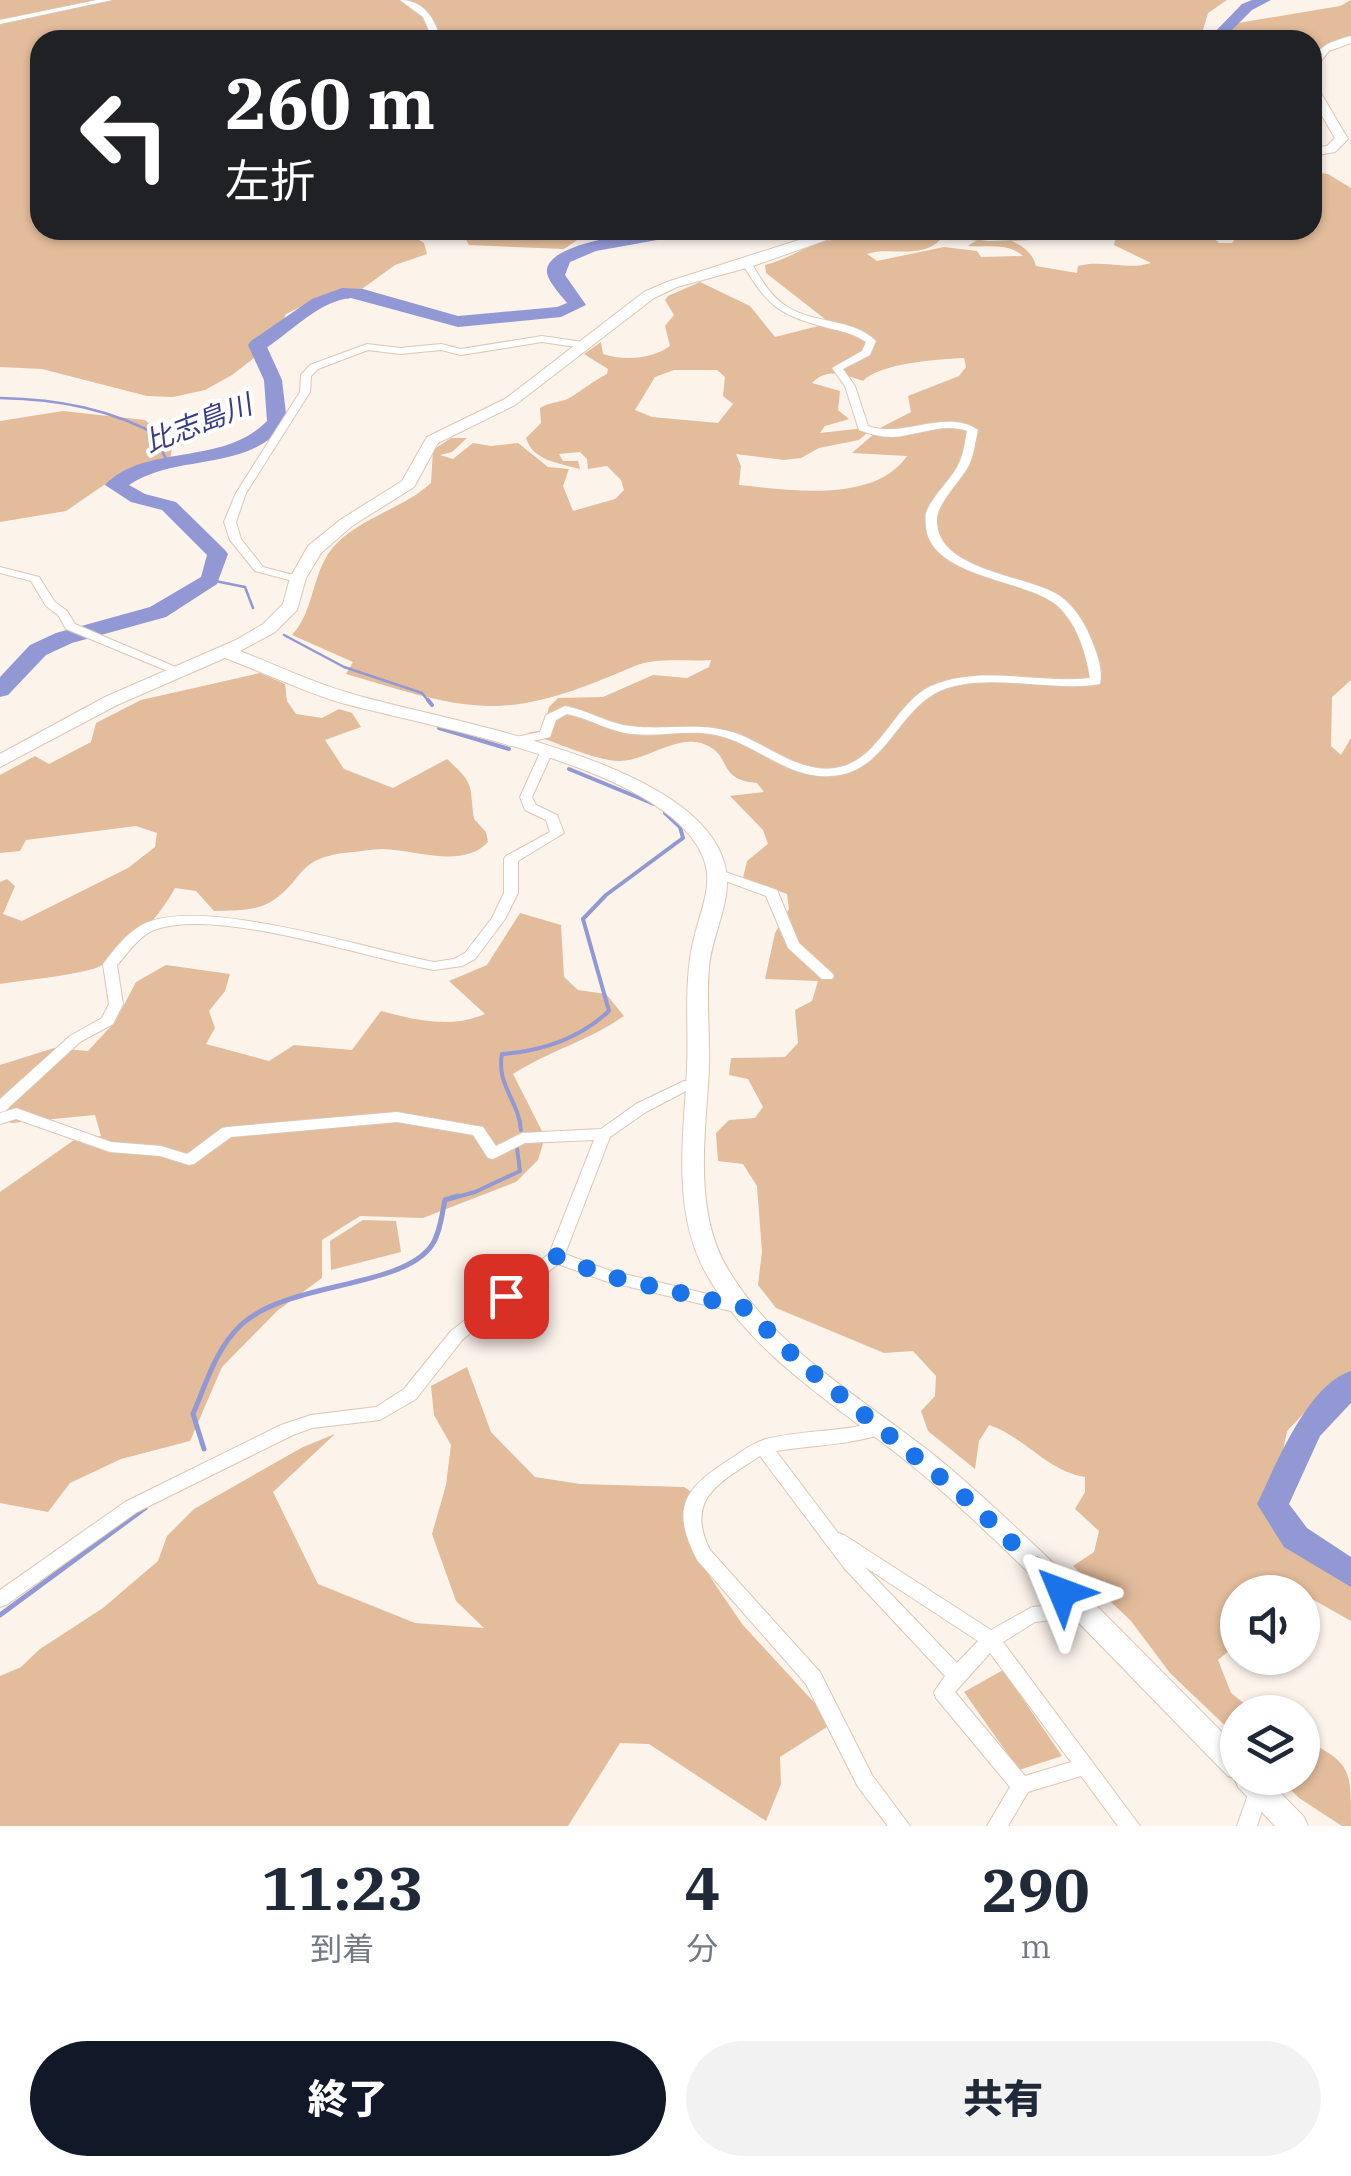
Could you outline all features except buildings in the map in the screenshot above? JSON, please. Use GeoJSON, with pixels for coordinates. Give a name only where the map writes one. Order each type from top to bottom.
{"type":"FeatureCollection","features":[{"type":"Feature","properties":{"kind":"street"},"geometry":{"type":"LineString","coordinates":[[0,22],[108,0]]}},
{"type":"Feature","properties":{"kind":"street"},"geometry":{"type":"LineString","coordinates":[[404,0],[424,10],[435,30]]}},
{"type":"Feature","properties":{"kind":"street"},"geometry":{"type":"LineString","coordinates":[[1322,54],[1351,39]]}},
{"type":"Feature","properties":{"kind":"street"},"geometry":{"type":"LineString","coordinates":[[1322,105],[1342,140],[1322,150]]}},
{"type":"Feature","properties":{"kind":"street"},"geometry":{"type":"LineString","coordinates":[[0,761],[111,700],[224,652],[279,621],[296,595],[297,578],[304,562],[328,536],[408,484],[432,440],[510,402],[665,286],[748,264],[790,240]]}},
{"type":"Feature","properties":{"kind":"street"},"geometry":{"type":"LineString","coordinates":[[512,742],[546,734],[550,718],[564,710],[627,730],[705,728],[804,769],[831,773],[868,758],[915,704],[948,685],[1007,681],[1074,685],[1096,680],[1092,656],[1080,628],[1061,603],[1041,590],[952,558],[935,542],[931,514],[965,462],[973,430],[960,424],[889,434],[867,431],[861,425],[850,386],[837,368],[866,353],[871,341],[858,332],[780,308],[766,296],[748,264]]}},
{"type":"Feature","properties":{"kind":"street"},"geometry":{"type":"LineString","coordinates":[[297,578],[259,569],[236,540],[230,522],[241,493],[305,392],[306,375],[314,367],[367,347],[400,351],[441,347],[461,352],[542,339],[583,344]]}},
{"type":"Feature","properties":{"kind":"street"},"geometry":{"type":"LineString","coordinates":[[0,570],[35,579],[70,626],[178,671]]}},
{"type":"Feature","properties":{"kind":"street"},"geometry":{"type":"LineString","coordinates":[[224,652],[340,696],[512,742],[632,783],[672,804],[698,828],[718,873],[718,890],[702,946],[695,1195],[699,1225],[718,1275],[800,1362],[973,1504],[1220,1749]]}},
{"type":"Feature","properties":{"kind":"street"},"geometry":{"type":"LineString","coordinates":[[0,1107],[76,1040],[108,1021],[116,1004],[110,964],[148,926],[184,920],[254,926],[434,966],[457,964],[470,956],[505,910],[511,893],[511,858],[557,832],[552,818],[530,807],[526,797],[546,754]]}},
{"type":"Feature","properties":{"kind":"street"},"geometry":{"type":"LineString","coordinates":[[718,873],[772,893],[793,945],[827,976]]}},
{"type":"Feature","properties":{"kind":"street"},"geometry":{"type":"LineString","coordinates":[[0,1119],[16,1113],[110,1146],[161,1151],[189,1160],[227,1132],[397,1117],[478,1131],[493,1154],[522,1138],[604,1134],[641,1108],[684,1086],[697,1086]]}},
{"type":"Feature","properties":{"kind":"street"},"geometry":{"type":"LineString","coordinates":[[0,1600],[131,1507],[287,1430],[311,1422],[380,1413],[396,1406],[457,1334],[556,1256],[604,1134]]}},
{"type":"Feature","properties":{"kind":"street"},"geometry":{"type":"LineString","coordinates":[[556,1256],[604,1275],[745,1308]]}},
{"type":"Feature","properties":{"kind":"street"},"geometry":{"type":"LineString","coordinates":[[883,1427],[860,1437],[763,1447],[702,1486],[691,1512],[692,1536],[703,1555],[813,1678],[865,1781],[900,1826]]}},
{"type":"Feature","properties":{"kind":"street"},"geometry":{"type":"LineString","coordinates":[[763,1447],[850,1563],[958,1676]]}},
{"type":"Feature","properties":{"kind":"street"},"geometry":{"type":"LineString","coordinates":[[830,1534],[991,1640],[1130,1826]]}},
{"type":"Feature","properties":{"kind":"street"},"geometry":{"type":"LineString","coordinates":[[1022,1786],[943,1692],[991,1640],[1032,1615],[1082,1611]]}},
{"type":"Feature","properties":{"kind":"street"},"geometry":{"type":"LineString","coordinates":[[997,1826],[1022,1786],[1085,1766]]}},
{"type":"Feature","properties":{"kind":"street"},"geometry":{"type":"LineString","coordinates":[[1247,1826],[1252,1795]]}},
{"type":"Feature","properties":{"kind":"street"},"geometry":{"type":"LineString","coordinates":[[1265,1795],[1294,1826]]}},
{"type":"Feature","properties":{"kind":"shaded area"},"geometry":{"type":"Polygon","coordinates":[[[0,0],[1227,0],[1208,13],[1203,30],[30,30],[30,240],[419,240],[427,254],[395,265],[348,299],[325,295],[286,314],[272,344],[205,390],[173,397],[147,396],[42,369],[0,367],[0,0]]]}},
{"type":"Feature","properties":{"kind":"shaded area"},"geometry":{"type":"Polygon","coordinates":[[[1351,0],[1351,36],[1322,48],[1322,30],[1231,30],[1238,23],[1340,6],[1351,0]]]}},
{"type":"Feature","properties":{"kind":"shaded area"},"geometry":{"type":"Polygon","coordinates":[[[1322,173],[1351,188],[1351,680],[1332,697],[1331,746],[1341,755],[1351,738],[1351,1375],[1330,1386],[1287,1431],[1275,1490],[1288,1532],[1312,1561],[1351,1578],[1351,1621],[1320,1603],[1320,1575],[1220,1575],[1218,1660],[1220,1675],[1224,1675],[1234,1695],[1220,1695],[1220,1721],[1170,1673],[1131,1621],[1073,1566],[1094,1552],[1099,1531],[1075,1509],[1085,1492],[1085,1477],[1059,1468],[989,1425],[979,1441],[975,1469],[928,1431],[921,1411],[935,1396],[936,1376],[913,1351],[884,1353],[776,1308],[758,1285],[762,1252],[757,1186],[743,1164],[718,1161],[716,1133],[729,1120],[755,1118],[763,1107],[748,1079],[729,1075],[731,1058],[785,1057],[798,1043],[795,1010],[812,1001],[818,981],[765,979],[775,933],[789,909],[787,894],[743,878],[747,861],[768,844],[763,830],[730,796],[764,792],[757,783],[736,777],[719,754],[704,744],[683,742],[619,761],[527,733],[543,730],[549,707],[558,698],[603,697],[653,675],[687,678],[709,667],[711,660],[643,663],[545,699],[470,705],[346,674],[353,662],[292,635],[306,613],[322,565],[337,543],[431,483],[433,450],[451,438],[467,438],[452,452],[440,455],[453,459],[473,443],[518,443],[548,467],[569,469],[563,486],[573,511],[615,499],[624,490],[621,480],[607,466],[588,469],[587,459],[580,452],[559,454],[563,461],[578,461],[580,469],[556,463],[534,452],[526,438],[541,423],[540,408],[568,399],[607,374],[608,369],[584,354],[601,342],[603,354],[620,358],[647,356],[670,346],[665,326],[674,315],[665,300],[700,282],[750,306],[775,337],[830,323],[766,273],[765,265],[834,240],[940,240],[924,250],[867,254],[877,261],[944,247],[977,251],[981,257],[1023,256],[1003,247],[968,246],[979,240],[1010,240],[1026,249],[1036,266],[1077,273],[1078,266],[1088,264],[1151,263],[1114,245],[1115,240],[1322,240],[1322,173]],[[964,358],[896,366],[863,381],[824,375],[812,383],[840,391],[838,410],[849,419],[825,426],[820,433],[874,427],[859,440],[819,448],[801,458],[784,460],[736,454],[741,466],[739,485],[805,491],[853,488],[874,481],[907,456],[852,453],[882,427],[911,412],[908,396],[959,376],[966,367],[964,358]],[[674,370],[655,377],[635,410],[652,417],[718,423],[733,404],[723,396],[725,377],[717,370],[674,370]]]}},
{"type":"Feature","properties":{"kind":"shaded area"},"geometry":{"type":"Polygon","coordinates":[[[466,240],[577,240],[564,249],[469,245],[466,240]]]}},
{"type":"Feature","properties":{"kind":"shaded area"},"geometry":{"type":"Polygon","coordinates":[[[63,411],[145,420],[173,444],[170,459],[104,485],[66,511],[0,522],[0,421],[63,411]]]}},
{"type":"Feature","properties":{"kind":"shaded area"},"geometry":{"type":"Polygon","coordinates":[[[260,673],[285,684],[287,701],[296,714],[322,718],[339,709],[352,713],[361,727],[325,740],[344,769],[393,788],[447,759],[467,780],[474,819],[486,832],[488,842],[466,855],[438,856],[383,849],[329,856],[309,865],[275,899],[246,910],[214,911],[196,891],[175,888],[140,935],[104,964],[70,974],[0,984],[0,882],[7,879],[15,886],[3,914],[22,921],[128,868],[155,847],[157,833],[136,826],[26,840],[20,851],[0,853],[0,775],[35,756],[49,764],[91,742],[96,723],[141,700],[260,673]]]}},
{"type":"Feature","properties":{"kind":"shaded area"},"geometry":{"type":"Polygon","coordinates":[[[520,913],[561,925],[564,977],[578,990],[606,994],[624,1016],[513,1074],[545,1137],[538,1160],[516,1182],[423,1218],[360,1216],[322,1240],[322,1278],[277,1311],[222,1367],[190,1441],[121,1459],[70,1483],[48,1512],[0,1503],[0,1192],[77,1138],[101,1136],[95,1115],[11,1123],[0,1116],[0,1065],[54,1048],[88,1051],[115,1022],[136,982],[166,965],[230,974],[225,991],[209,1011],[215,1028],[206,1044],[269,1061],[294,1045],[352,1050],[381,1011],[433,1022],[472,1019],[485,1014],[449,981],[487,965],[520,913]]]}},
{"type":"Feature","properties":{"kind":"shaded area"},"geometry":{"type":"Polygon","coordinates":[[[363,1220],[396,1221],[401,1252],[331,1270],[330,1241],[363,1220]]]}},
{"type":"Feature","properties":{"kind":"shaded area"},"geometry":{"type":"Polygon","coordinates":[[[467,1367],[491,1432],[535,1477],[580,1484],[684,1487],[696,1495],[702,1565],[742,1624],[833,1723],[780,1757],[781,1784],[766,1821],[649,1744],[620,1743],[568,1826],[0,1826],[0,1676],[21,1667],[40,1649],[103,1608],[158,1561],[167,1536],[194,1509],[303,1447],[335,1434],[273,1492],[318,1584],[415,1623],[484,1628],[456,1601],[432,1534],[446,1485],[451,1445],[434,1415],[431,1386],[467,1367]]]}},
{"type":"Feature","properties":{"kind":"shaded area"},"geometry":{"type":"Polygon","coordinates":[[[1003,1670],[1062,1756],[1019,1770],[964,1692],[1003,1670]]]}},
{"type":"Feature","properties":{"kind":"shaded area"},"geometry":{"type":"Polygon","coordinates":[[[1320,1748],[1345,1769],[1351,1826],[1342,1826],[1296,1795],[1320,1795],[1320,1748]]]}},
{"type":"Feature","properties":{"kind":"waterway","name":"比志島川"},"geometry":{"type":"LineString","coordinates":[[1224,30],[1247,7],[1264,0]]}},
{"type":"Feature","properties":{"kind":"waterway","name":"比志島川"},"geometry":{"type":"LineString","coordinates":[[0,690],[38,650],[64,638],[158,612],[210,580],[218,554],[169,506],[138,498],[115,485],[130,475],[220,455],[262,438],[277,422],[273,380],[257,345],[308,309],[330,297],[351,292],[458,321],[561,312],[577,305],[556,275],[556,267],[564,258],[592,247],[630,240]]}},
{"type":"Feature","properties":{"kind":"waterway"},"geometry":{"type":"LineString","coordinates":[[0,398],[64,403],[124,420],[163,438],[163,453],[168,462],[180,464]]}},
{"type":"Feature","properties":{"kind":"waterway"},"geometry":{"type":"LineString","coordinates":[[210,580],[245,587],[253,608]]}},
{"type":"Feature","properties":{"kind":"waterway"},"geometry":{"type":"LineString","coordinates":[[284,635],[344,667],[422,693],[430,703]]}},
{"type":"Feature","properties":{"kind":"waterway"},"geometry":{"type":"LineString","coordinates":[[428,700],[432,705]]}},
{"type":"Feature","properties":{"kind":"waterway"},"geometry":{"type":"LineString","coordinates":[[439,728],[509,749]]}},
{"type":"Feature","properties":{"kind":"waterway"},"geometry":{"type":"LineString","coordinates":[[569,769],[654,804]]}},
{"type":"Feature","properties":{"kind":"waterway"},"geometry":{"type":"LineString","coordinates":[[521,1130],[502,1075],[502,1054],[560,1042],[609,1011],[583,919],[606,895],[683,838],[680,827],[665,813]]}},
{"type":"Feature","properties":{"kind":"waterway"},"geometry":{"type":"LineString","coordinates":[[449,1199],[475,1192],[520,1171],[517,1148]]}},
{"type":"Feature","properties":{"kind":"waterway"},"geometry":{"type":"LineString","coordinates":[[204,1449],[193,1414],[218,1355],[241,1325],[286,1300],[371,1278],[417,1259],[435,1240],[445,1200],[458,1196]]}},
{"type":"Feature","properties":{"kind":"waterway"},"geometry":{"type":"LineString","coordinates":[[1351,1383],[1308,1429],[1273,1504],[1296,1537],[1351,1574]]}},
{"type":"Feature","properties":{"kind":"waterway"},"geometry":{"type":"LineString","coordinates":[[0,1615],[145,1508]]}},
{"type":"Feature","properties":{"kind":"route"},"geometry":{"type":"LineString","coordinates":[[506,1296],[556,1256],[604,1275],[745,1308],[800,1362],[973,1504],[1062,1592]]}}]}
